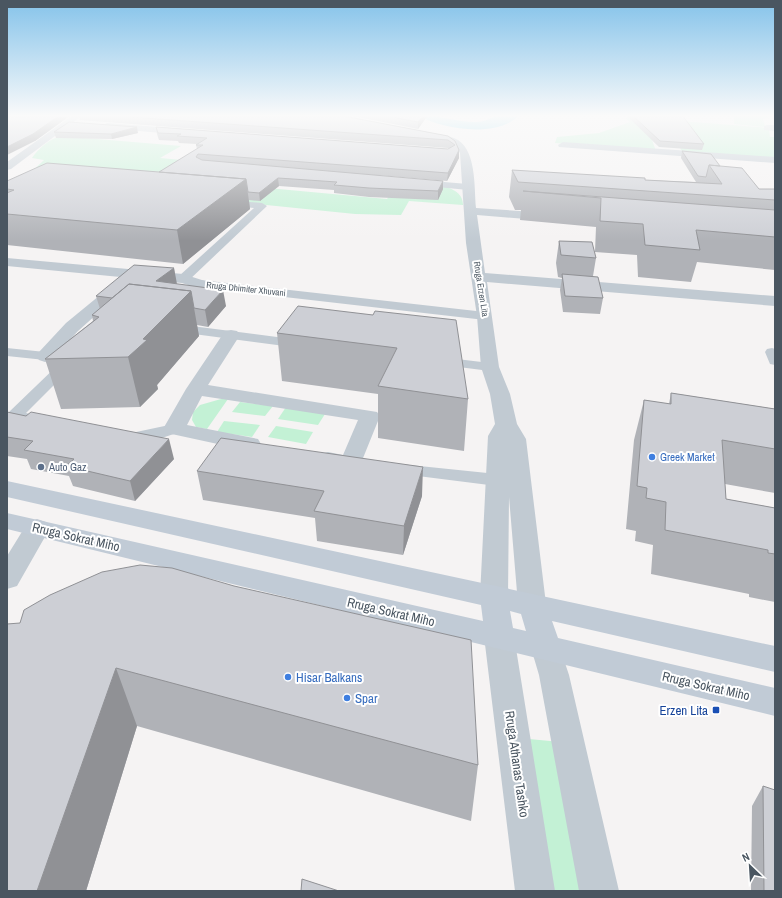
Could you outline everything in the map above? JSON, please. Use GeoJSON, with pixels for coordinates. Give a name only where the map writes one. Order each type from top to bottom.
{"type":"FeatureCollection","features":[{"type":"Feature","properties":{"kind":"main road"},"geometry":{"type":"LineString","coordinates":[[7,489],[775,659]]}},
{"type":"Feature","properties":{"kind":"main road","name":"Rruga Sokrat Miho"},"geometry":{"type":"LineString","coordinates":[[7,521],[775,702]]}},
{"type":"Feature","properties":{"kind":"main road"},"geometry":{"type":"LineString","coordinates":[[494,596],[499,636]]}},
{"type":"Feature","properties":{"kind":"main road"},"geometry":{"type":"LineString","coordinates":[[532,604],[546,648]]}},
{"type":"Feature","properties":{"kind":"street"},"geometry":{"type":"LineString","coordinates":[[7,167],[21,157]]}},
{"type":"Feature","properties":{"kind":"street","name":"Rruga Erzen Lita"},"geometry":{"type":"LineString","coordinates":[[465,157],[470,211],[480,277],[490,367],[500,394],[506,424],[515,439],[532,604]]}},
{"type":"Feature","properties":{"kind":"street"},"geometry":{"type":"LineString","coordinates":[[731,157],[775,160]]}},
{"type":"Feature","properties":{"kind":"street"},"geometry":{"type":"LineString","coordinates":[[470,211],[563,218]]}},
{"type":"Feature","properties":{"kind":"street","name":"Rruga Dhimiter Xhuvani"},"geometry":{"type":"LineString","coordinates":[[7,262],[183,279],[200,284]]}},
{"type":"Feature","properties":{"kind":"street"},"geometry":{"type":"LineString","coordinates":[[45,356],[72,327],[134,274]]}},
{"type":"Feature","properties":{"kind":"street"},"geometry":{"type":"LineString","coordinates":[[480,277],[775,301]]}},
{"type":"Feature","properties":{"kind":"street"},"geometry":{"type":"LineString","coordinates":[[231,335],[196,389],[174,429],[270,448]]}},
{"type":"Feature","properties":{"kind":"street"},"geometry":{"type":"LineString","coordinates":[[196,389],[370,416],[367,465],[306,455]]}},
{"type":"Feature","properties":{"kind":"street"},"geometry":{"type":"LineString","coordinates":[[494,596],[499,436],[506,424]]}},
{"type":"Feature","properties":{"kind":"street"},"geometry":{"type":"LineString","coordinates":[[7,579],[37,528]]}},
{"type":"Feature","properties":{"kind":"street","name":"Rruga Athanas Tashko"},"geometry":{"type":"LineString","coordinates":[[499,636],[535,891]]}},
{"type":"Feature","properties":{"kind":"street"},"geometry":{"type":"LineString","coordinates":[[546,648],[554,675],[599,891]]}},
{"type":"Feature","properties":{"kind":"lane"},"geometry":{"type":"LineString","coordinates":[[412,182],[468,187]]}},
{"type":"Feature","properties":{"kind":"lane"},"geometry":{"type":"LineString","coordinates":[[183,279],[262,206],[219,202]]}},
{"type":"Feature","properties":{"kind":"lane","name":"Rruga Dhimiter Xhuvani"},"geometry":{"type":"LineString","coordinates":[[200,284],[485,316]]}},
{"type":"Feature","properties":{"kind":"lane"},"geometry":{"type":"LineString","coordinates":[[165,327],[312,345]]}},
{"type":"Feature","properties":{"kind":"lane"},"geometry":{"type":"LineString","coordinates":[[46,422],[16,415],[67,365],[70,360],[73,347],[91,329]]}},
{"type":"Feature","properties":{"kind":"lane"},"geometry":{"type":"LineString","coordinates":[[7,352],[45,356]]}},
{"type":"Feature","properties":{"kind":"lane"},"geometry":{"type":"LineString","coordinates":[[775,353],[772,352],[775,361]]}},
{"type":"Feature","properties":{"kind":"lane"},"geometry":{"type":"LineString","coordinates":[[428,360],[490,367]]}},
{"type":"Feature","properties":{"kind":"lane"},"geometry":{"type":"LineString","coordinates":[[116,437],[131,440],[174,429]]}},
{"type":"Feature","properties":{"kind":"lane"},"geometry":{"type":"LineString","coordinates":[[367,465],[497,480]]}},
{"type":"Feature","properties":{"kind":"green space"},"geometry":{"type":"Polygon","coordinates":[[[162,157],[160,158],[204,162],[193,181],[387,199],[400,182],[439,185],[456,192],[461,197],[463,205],[409,201],[401,215],[355,214],[23,180],[44,160],[32,158],[162,157]]]}},
{"type":"Feature","properties":{"kind":"green space"},"geometry":{"type":"Polygon","coordinates":[[[743,157],[775,157],[775,159],[743,157]]]}},
{"type":"Feature","properties":{"kind":"green space"},"geometry":{"type":"Polygon","coordinates":[[[221,399],[228,399],[207,429],[196,427],[192,420],[193,412],[200,405],[221,399]]]}},
{"type":"Feature","properties":{"kind":"green space"},"geometry":{"type":"Polygon","coordinates":[[[240,402],[273,406],[265,416],[232,412],[240,402]]]}},
{"type":"Feature","properties":{"kind":"green space"},"geometry":{"type":"Polygon","coordinates":[[[286,407],[325,414],[318,425],[278,419],[286,407]]]}},
{"type":"Feature","properties":{"kind":"green space"},"geometry":{"type":"Polygon","coordinates":[[[224,421],[260,425],[252,437],[217,432],[224,421]]]}},
{"type":"Feature","properties":{"kind":"green space"},"geometry":{"type":"Polygon","coordinates":[[[276,426],[313,432],[306,444],[268,437],[276,426]]]}},
{"type":"Feature","properties":{"kind":"green space"},"geometry":{"type":"Polygon","coordinates":[[[529,739],[571,743],[594,891],[551,891],[529,739]]]}},
{"type":"Feature","properties":{"kind":"building"},"geometry":{"type":"Polygon","coordinates":[[[184,157],[196,157],[202,160],[443,181],[438,191],[369,188],[334,185],[337,182],[278,178],[259,193],[248,192],[246,179],[159,172],[184,157]]]}},
{"type":"Feature","properties":{"kind":"building"},"geometry":{"type":"Polygon","coordinates":[[[236,157],[456,157],[448,173],[236,157]]]}},
{"type":"Feature","properties":{"kind":"building"},"geometry":{"type":"Polygon","coordinates":[[[686,157],[713,157],[720,166],[709,165],[706,177],[698,176],[686,157]]]}},
{"type":"Feature","properties":{"kind":"building"},"geometry":{"type":"Polygon","coordinates":[[[47,163],[246,179],[177,230],[7,214],[7,193],[14,190],[7,189],[7,181],[47,163]]]}},
{"type":"Feature","properties":{"kind":"building"},"geometry":{"type":"Polygon","coordinates":[[[709,165],[742,168],[759,189],[775,189],[775,200],[518,182],[512,170],[722,184],[709,165]]]}},
{"type":"Feature","properties":{"kind":"building"},"geometry":{"type":"Polygon","coordinates":[[[523,191],[775,210],[775,237],[696,230],[700,250],[645,245],[643,224],[600,221],[601,198],[523,191]]]}},
{"type":"Feature","properties":{"kind":"building"},"geometry":{"type":"Polygon","coordinates":[[[559,241],[592,242],[596,258],[561,255],[559,241]]]}},
{"type":"Feature","properties":{"kind":"building"},"geometry":{"type":"Polygon","coordinates":[[[134,265],[174,268],[156,281],[223,290],[205,310],[194,308],[191,291],[129,284],[112,298],[96,296],[134,265]]]}},
{"type":"Feature","properties":{"kind":"building"},"geometry":{"type":"Polygon","coordinates":[[[562,274],[598,277],[603,298],[565,296],[562,274]]]}},
{"type":"Feature","properties":{"kind":"building"},"geometry":{"type":"Polygon","coordinates":[[[129,284],[191,291],[143,339],[147,340],[128,357],[45,359],[99,317],[92,315],[129,284]]]}},
{"type":"Feature","properties":{"kind":"building"},"geometry":{"type":"Polygon","coordinates":[[[298,306],[373,315],[375,311],[456,320],[468,399],[378,386],[397,348],[277,333],[298,306]]]}},
{"type":"Feature","properties":{"kind":"building"},"geometry":{"type":"Polygon","coordinates":[[[671,393],[775,409],[775,449],[722,440],[726,499],[775,508],[775,554],[768,553],[768,550],[665,530],[666,502],[646,498],[647,488],[637,486],[644,400],[671,404],[671,393]]]}},
{"type":"Feature","properties":{"kind":"building"},"geometry":{"type":"Polygon","coordinates":[[[7,412],[26,416],[31,412],[169,439],[130,481],[66,466],[74,459],[24,450],[33,441],[7,437],[7,412]]]}},
{"type":"Feature","properties":{"kind":"building"},"geometry":{"type":"Polygon","coordinates":[[[221,438],[423,467],[404,526],[314,511],[324,491],[197,471],[221,438]]]}},
{"type":"Feature","properties":{"kind":"building"},"geometry":{"type":"Polygon","coordinates":[[[140,565],[172,568],[234,586],[471,640],[478,765],[116,668],[37,891],[7,891],[7,624],[20,623],[24,610],[50,595],[102,572],[140,565]]]}},
{"type":"Feature","properties":{"kind":"building"},"geometry":{"type":"Polygon","coordinates":[[[763,786],[775,790],[775,891],[764,891],[763,786]]]}},
{"type":"Feature","properties":{"kind":"building"},"geometry":{"type":"Polygon","coordinates":[[[302,879],[339,891],[301,891],[302,879]]]}},
{"type":"Feature","properties":{"kind":"place","name":"Greek Market"},"geometry":{"type":"Point","coordinates":[652,457]}},
{"type":"Feature","properties":{"kind":"place","name":"Auto Gaz"},"geometry":{"type":"Point","coordinates":[41,467]}},
{"type":"Feature","properties":{"kind":"place","name":"Hisar Balkans"},"geometry":{"type":"Point","coordinates":[288,677]}},
{"type":"Feature","properties":{"kind":"place","name":"Spar"},"geometry":{"type":"Point","coordinates":[347,698]}},
{"type":"Feature","properties":{"kind":"place","name":"Erzen Lita"},"geometry":{"type":"Point","coordinates":[716,710]}}]}
